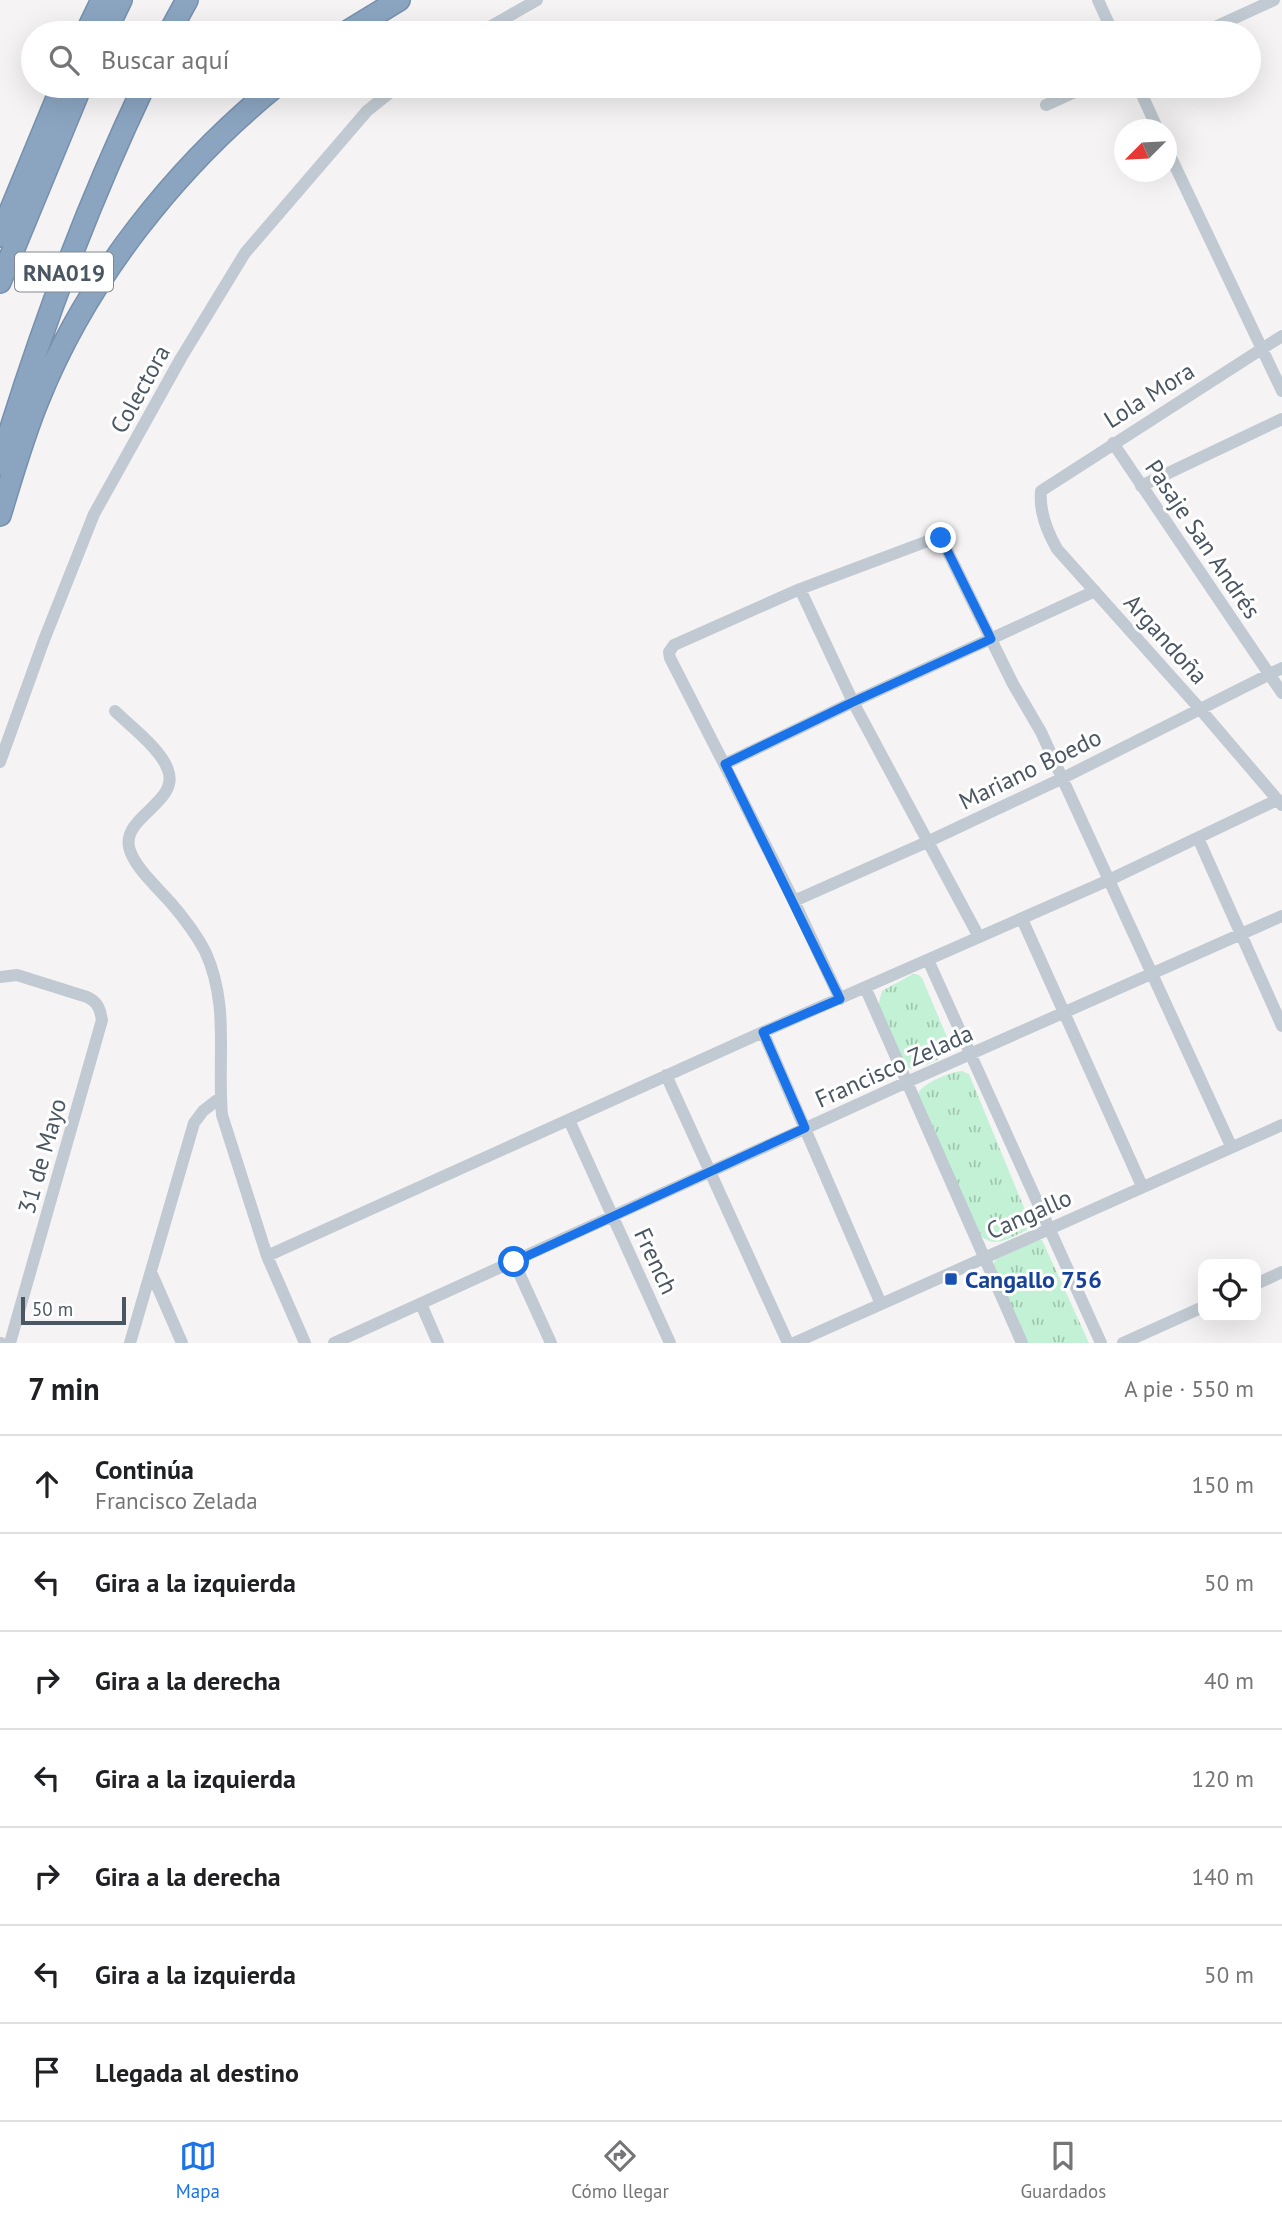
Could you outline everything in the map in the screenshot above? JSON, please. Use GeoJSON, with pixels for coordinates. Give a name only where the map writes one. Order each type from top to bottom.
{"type":"FeatureCollection","features":[{"type":"Feature","properties":{"kind":"highway"},"geometry":{"type":"LineString","coordinates":[[92,21],[102,0]]}},
{"type":"Feature","properties":{"kind":"highway"},"geometry":{"type":"LineString","coordinates":[[111,21],[121,0]]}},
{"type":"Feature","properties":{"kind":"highway"},"geometry":{"type":"LineString","coordinates":[[176,21],[187,0]]}},
{"type":"Feature","properties":{"kind":"highway"},"geometry":{"type":"LineString","coordinates":[[365,21],[400,0]]}},
{"type":"Feature","properties":{"kind":"highway"},"geometry":{"type":"LineString","coordinates":[[0,236],[57,98]]}},
{"type":"Feature","properties":{"kind":"highway","name":"RNA019"},"geometry":{"type":"LineString","coordinates":[[0,282],[76,98]]}},
{"type":"Feature","properties":{"kind":"highway","name":"RNA019"},"geometry":{"type":"LineString","coordinates":[[0,464],[57,292],[94,197],[139,98]]}},
{"type":"Feature","properties":{"kind":"highway"},"geometry":{"type":"LineString","coordinates":[[0,515],[39,397],[71,333],[101,283],[129,241],[171,187],[221,134],[262,98]]}},
{"type":"Feature","properties":{"kind":"street"},"geometry":{"type":"LineString","coordinates":[[500,21],[537,0]]}},
{"type":"Feature","properties":{"kind":"street"},"geometry":{"type":"LineString","coordinates":[[1098,0],[1108,21]]}},
{"type":"Feature","properties":{"kind":"street"},"geometry":{"type":"LineString","coordinates":[[1228,21],[1274,0]]}},
{"type":"Feature","properties":{"kind":"street","name":"Colectora"},"geometry":{"type":"LineString","coordinates":[[0,762],[44,639],[94,514],[181,358],[244,253],[368,111],[384,98]]}},
{"type":"Feature","properties":{"kind":"street"},"geometry":{"type":"LineString","coordinates":[[1046,105],[1061,98]]}},
{"type":"Feature","properties":{"kind":"street"},"geometry":{"type":"LineString","coordinates":[[1143,98],[1153,119]]}},
{"type":"Feature","properties":{"kind":"street"},"geometry":{"type":"LineString","coordinates":[[1177,168],[1282,391]]}},
{"type":"Feature","properties":{"kind":"street","name":"Lola Mora"},"geometry":{"type":"LineString","coordinates":[[1041,491],[1282,336]]}},
{"type":"Feature","properties":{"kind":"street"},"geometry":{"type":"LineString","coordinates":[[1141,486],[1282,419]]}},
{"type":"Feature","properties":{"kind":"street","name":"Pasaje San Andrés"},"geometry":{"type":"LineString","coordinates":[[1113,443],[1282,694]]}},
{"type":"Feature","properties":{"kind":"street","name":"Argandoña"},"geometry":{"type":"LineString","coordinates":[[1041,491],[1040,502],[1048,532],[1058,550],[1280,803]]}},
{"type":"Feature","properties":{"kind":"street"},"geometry":{"type":"LineString","coordinates":[[840,999],[669,652],[674,645],[800,589],[941,538],[1063,778],[1231,1146]]}},
{"type":"Feature","properties":{"kind":"street"},"geometry":{"type":"LineString","coordinates":[[800,589],[853,702],[979,937]]}},
{"type":"Feature","properties":{"kind":"street"},"geometry":{"type":"LineString","coordinates":[[725,764],[1095,591]]}},
{"type":"Feature","properties":{"kind":"street","name":"Mariano Boedo"},"geometry":{"type":"LineString","coordinates":[[794,901],[1063,778],[1282,668]]}},
{"type":"Feature","properties":{"kind":"street"},"geometry":{"type":"LineString","coordinates":[[115,711],[158,753],[168,769],[171,780],[164,794],[137,824],[129,846],[139,866],[189,926],[204,950],[215,979],[222,1016],[222,1115],[267,1256],[305,1343]]}},
{"type":"Feature","properties":{"kind":"street"},"geometry":{"type":"LineString","coordinates":[[267,1256],[666,1075],[1280,803]]}},
{"type":"Feature","properties":{"kind":"street"},"geometry":{"type":"LineString","coordinates":[[1198,838],[1282,1026]]}},
{"type":"Feature","properties":{"kind":"street","name":"Francisco Zelada"},"geometry":{"type":"LineString","coordinates":[[334,1343],[906,1082],[1282,916]]}},
{"type":"Feature","properties":{"kind":"street"},"geometry":{"type":"LineString","coordinates":[[1022,919],[1142,1186]]}},
{"type":"Feature","properties":{"kind":"street"},"geometry":{"type":"LineString","coordinates":[[928,960],[1101,1343]]}},
{"type":"Feature","properties":{"kind":"street","name":"31 de Mayo"},"geometry":{"type":"LineString","coordinates":[[0,977],[17,975],[87,997],[101,1009],[102,1020],[10,1343]]}},
{"type":"Feature","properties":{"kind":"street"},"geometry":{"type":"LineString","coordinates":[[865,987],[1022,1343]]}},
{"type":"Feature","properties":{"kind":"street"},"geometry":{"type":"LineString","coordinates":[[763,1032],[881,1304]]}},
{"type":"Feature","properties":{"kind":"street"},"geometry":{"type":"LineString","coordinates":[[666,1075],[788,1343]]}},
{"type":"Feature","properties":{"kind":"street"},"geometry":{"type":"LineString","coordinates":[[130,1343],[194,1123],[203,1111],[220,1097]]}},
{"type":"Feature","properties":{"kind":"street","name":"French"},"geometry":{"type":"LineString","coordinates":[[569,1120],[670,1343]]}},
{"type":"Feature","properties":{"kind":"street","name":"Cangallo"},"geometry":{"type":"LineString","coordinates":[[794,1343],[1282,1125]]}},
{"type":"Feature","properties":{"kind":"street"},"geometry":{"type":"LineString","coordinates":[[514,1262],[551,1343]]}},
{"type":"Feature","properties":{"kind":"street"},"geometry":{"type":"LineString","coordinates":[[151,1272],[182,1343]]}},
{"type":"Feature","properties":{"kind":"street"},"geometry":{"type":"LineString","coordinates":[[1261,1282],[1282,1272]]}},
{"type":"Feature","properties":{"kind":"street"},"geometry":{"type":"LineString","coordinates":[[421,1304],[439,1343]]}},
{"type":"Feature","properties":{"kind":"street"},"geometry":{"type":"LineString","coordinates":[[1123,1343],[1198,1309]]}},
{"type":"Feature","properties":{"kind":"green space"},"geometry":{"type":"Polygon","coordinates":[[[913,974],[922,978],[950,1044],[940,1058],[911,1069],[904,1065],[878,1006],[882,991],[913,974]]]}},
{"type":"Feature","properties":{"kind":"green space"},"geometry":{"type":"Polygon","coordinates":[[[962,1071],[969,1074],[1030,1222],[1027,1230],[1003,1241],[991,1242],[980,1235],[919,1098],[919,1091],[928,1084],[945,1075],[962,1071]]]}},
{"type":"Feature","properties":{"kind":"green space"},"geometry":{"type":"Polygon","coordinates":[[[1042,1240],[1089,1343],[1027,1343],[993,1269],[997,1259],[1042,1240]]]}},
{"type":"Feature","properties":{"kind":"place","name":"Cangallo 756"},"geometry":{"type":"Point","coordinates":[951,1279]}},
{"type":"Feature","properties":{"kind":"route"},"geometry":{"type":"LineString","coordinates":[[514,1262],[805,1128],[763,1032],[840,999],[725,764],[991,639],[941,538]]}}]}
